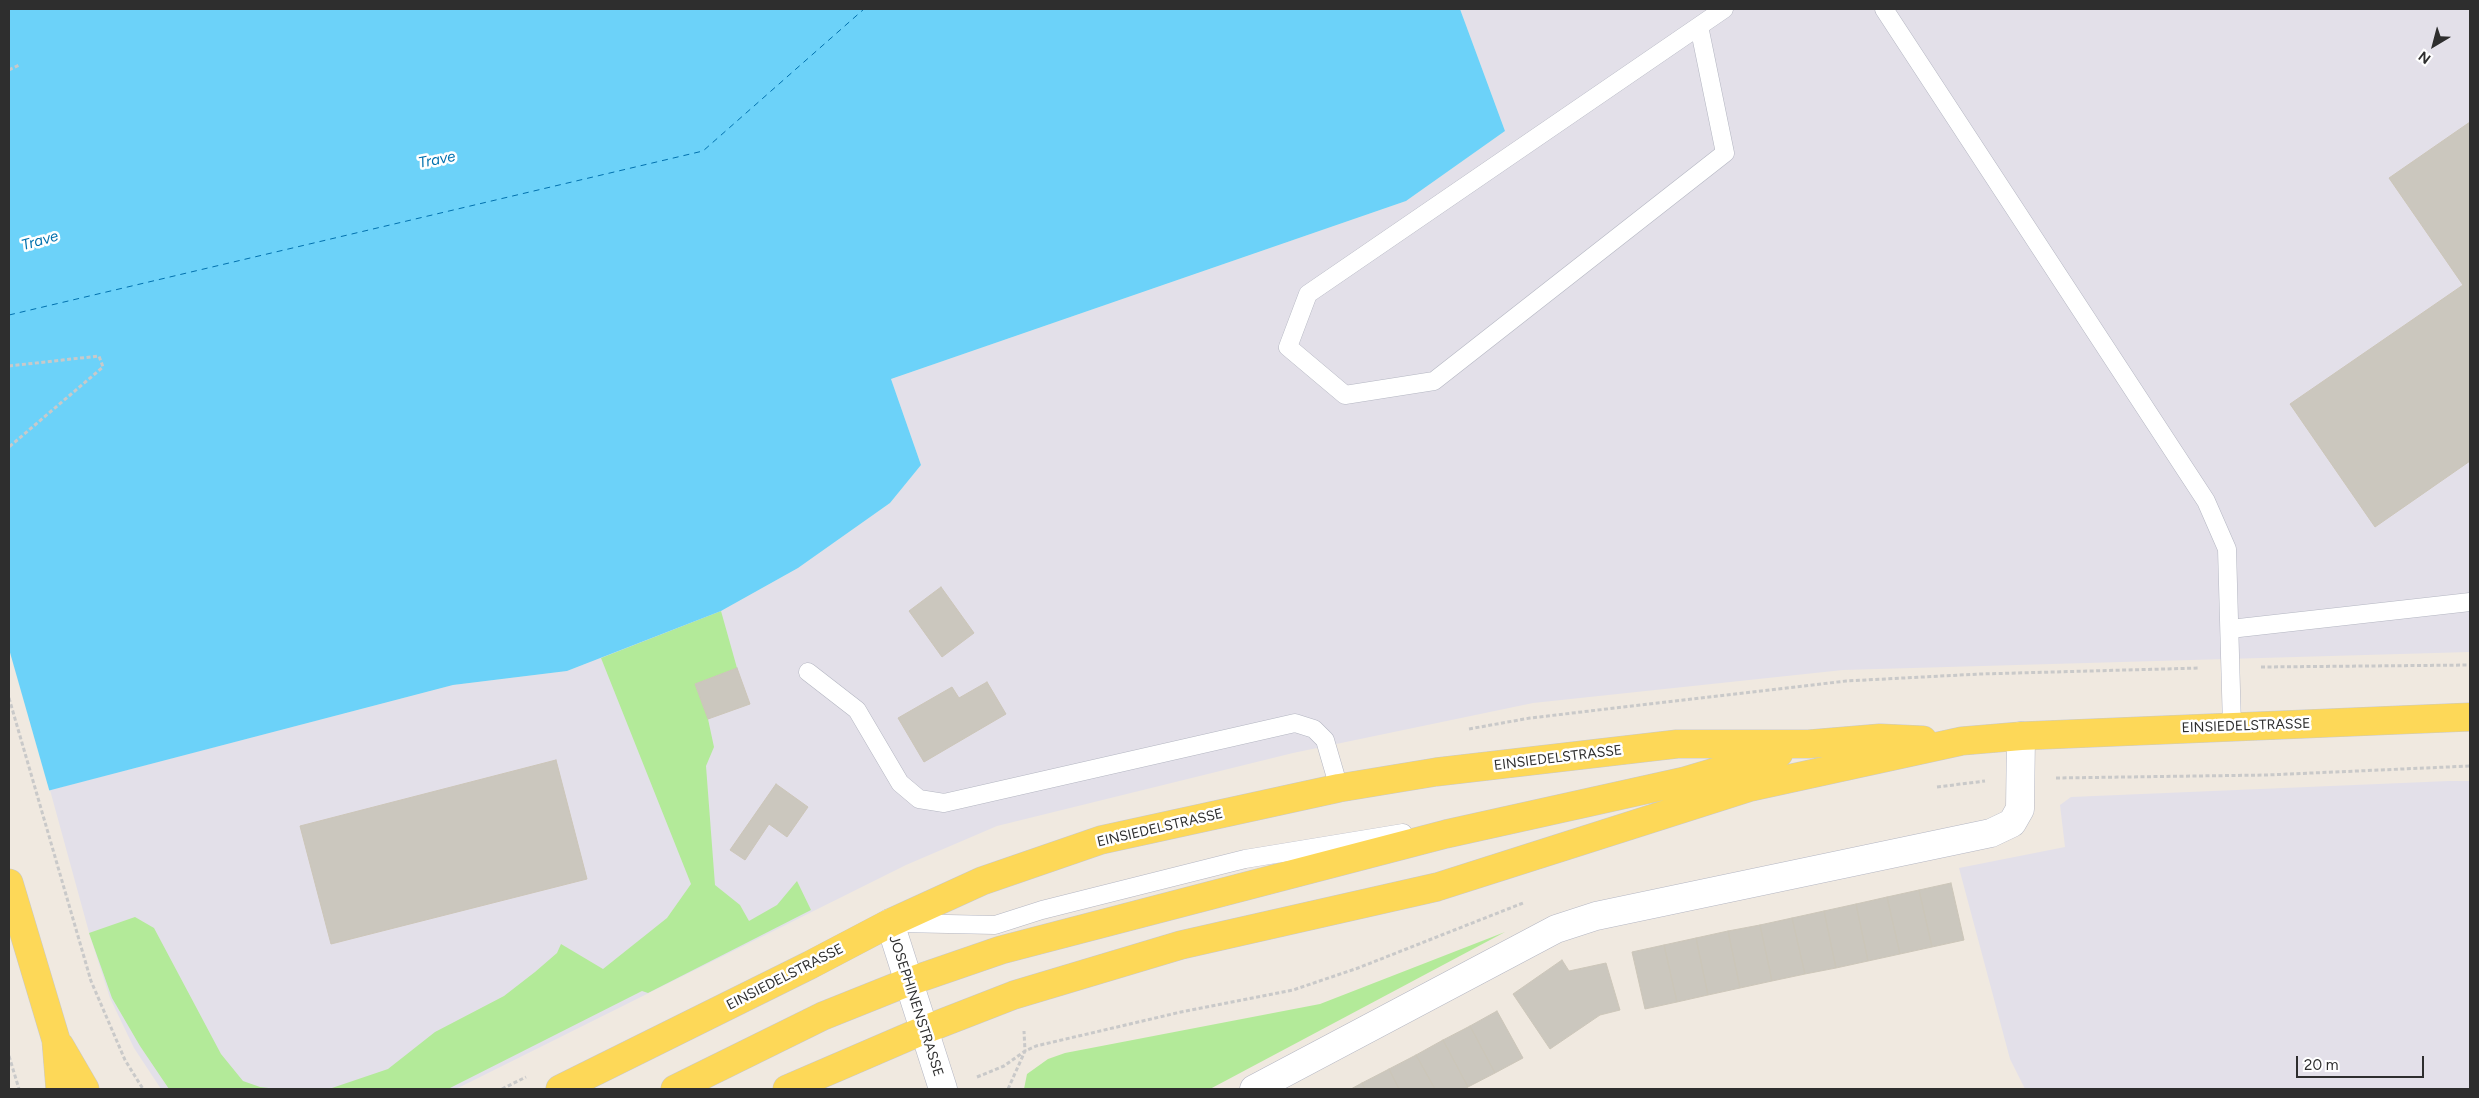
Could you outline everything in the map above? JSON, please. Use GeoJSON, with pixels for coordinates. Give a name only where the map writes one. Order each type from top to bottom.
{"type":"FeatureCollection","features":[{"type":"Feature","properties":{"kind":"main road","name":"EINSIEDELSTRASSE"},"geometry":{"type":"LineString","coordinates":[[560,1089],[810,965],[890,922],[982,881],[1101,840],[1339,788],[1436,772],[1677,744],[1809,744],[1880,738],[1962,741],[2021,736],[2232,726],[2470,717]]}},
{"type":"Feature","properties":{"kind":"main road","name":"EINSIEDELSTRASSE"},"geometry":{"type":"LineString","coordinates":[[787,1089],[924,1030],[1014,995],[1181,944],[1437,887],[1752,787],[1962,741]]}},
{"type":"Feature","properties":{"kind":"main road","name":"EINSIEDELSTRASSE"},"geometry":{"type":"LineString","coordinates":[[675,1089],[823,1016],[908,982],[1019,945],[1446,834],[1685,781],[1809,744]]}},
{"type":"Feature","properties":{"kind":"main road"},"geometry":{"type":"LineString","coordinates":[[9,883],[28,952],[56,1040],[85,1089]]}},
{"type":"Feature","properties":{"kind":"main road"},"geometry":{"type":"LineString","coordinates":[[56,1040],[60,1089]]}},
{"type":"Feature","properties":{"kind":"street"},"geometry":{"type":"LineString","coordinates":[[1254,1089],[1556,929],[1596,916],[1991,833],[2012,823],[2020,809],[2021,736]]}},
{"type":"Feature","properties":{"kind":"street","name":"JOSEPHINENSTRASSE"},"geometry":{"type":"LineString","coordinates":[[890,922],[943,1089]]}},
{"type":"Feature","properties":{"kind":"lane"},"geometry":{"type":"LineString","coordinates":[[1699,26],[1725,153],[1434,381],[1345,395],[1288,347],[1308,294],[1699,26],[1724,9]]}},
{"type":"Feature","properties":{"kind":"lane"},"geometry":{"type":"LineString","coordinates":[[1884,9],[2206,501],[2228,549],[2232,726]]}},
{"type":"Feature","properties":{"kind":"lane"},"geometry":{"type":"LineString","coordinates":[[2230,629],[2470,602]]}},
{"type":"Feature","properties":{"kind":"lane"},"geometry":{"type":"LineString","coordinates":[[808,672],[857,710],[900,783],[919,799],[944,803],[1295,723],[1314,729],[1325,740],[1339,788]]}},
{"type":"Feature","properties":{"kind":"lane"},"geometry":{"type":"LineString","coordinates":[[890,922],[994,925],[1042,910],[1245,859],[1561,808]]}},
{"type":"Feature","properties":{"kind":"path"},"geometry":{"type":"LineString","coordinates":[[9,70],[19,65]]}},
{"type":"Feature","properties":{"kind":"path"},"geometry":{"type":"LineString","coordinates":[[9,366],[100,356],[103,367],[9,447]]}},
{"type":"Feature","properties":{"kind":"path"},"geometry":{"type":"LineString","coordinates":[[9,698],[91,981],[125,1060],[143,1089]]}},
{"type":"Feature","properties":{"kind":"path"},"geometry":{"type":"LineString","coordinates":[[972,1079],[1004,1066],[1025,1051],[1008,1089]]}},
{"type":"Feature","properties":{"kind":"path"},"geometry":{"type":"LineString","coordinates":[[9,1056],[19,1089]]}},
{"type":"Feature","properties":{"kind":"shaded area"},"geometry":{"type":"Polygon","coordinates":[[[1460,9],[2470,9],[2470,652],[1843,670],[1533,703],[1293,753],[997,826],[906,865],[456,1089],[161,1089],[134,1048],[110,998],[90,936],[50,790],[453,685],[567,671],[721,611],[798,568],[890,503],[921,465],[891,379],[1406,201],[1505,131],[1460,9]]]}},
{"type":"Feature","properties":{"kind":"shaded area"},"geometry":{"type":"Polygon","coordinates":[[[2470,781],[2470,1089],[2025,1089],[2010,1059],[1959,868],[2065,847],[2060,805],[2071,797],[2470,781]]]}},
{"type":"Feature","properties":{"kind":"green space"},"geometry":{"type":"Polygon","coordinates":[[[721,611],[737,668],[695,684],[708,719],[714,747],[706,766],[715,885],[740,905],[749,921],[777,905],[797,881],[811,910],[648,993],[642,991],[448,1089],[329,1089],[388,1069],[435,1032],[504,996],[557,953],[561,944],[603,969],[667,918],[691,884],[601,658],[721,611]]]}},
{"type":"Feature","properties":{"kind":"green space"},"geometry":{"type":"Polygon","coordinates":[[[135,917],[154,928],[221,1054],[243,1081],[260,1087],[277,1089],[169,1089],[140,1046],[112,998],[89,933],[135,917]]]}},
{"type":"Feature","properties":{"kind":"green space"},"geometry":{"type":"Polygon","coordinates":[[[1505,932],[1210,1089],[1024,1089],[1027,1074],[1048,1059],[1065,1053],[1320,1004],[1505,932]]]}},
{"type":"Feature","properties":{"kind":"water","name":"Trave"},"geometry":{"type":"Polygon","coordinates":[[[9,9],[1460,9],[1505,131],[1406,201],[891,379],[921,465],[890,503],[798,568],[721,611],[567,671],[453,685],[9,801],[9,9]]]}},
{"type":"Feature","properties":{"kind":"pier"},"geometry":{"type":"Polygon","coordinates":[[[9,649],[50,793],[9,804],[9,649]]]}},
{"type":"Feature","properties":{"kind":"building"},"geometry":{"type":"Polygon","coordinates":[[[2470,122],[2470,461],[2375,527],[2290,404],[2463,285],[2389,178],[2470,122]]]}},
{"type":"Feature","properties":{"kind":"building"},"geometry":{"type":"Polygon","coordinates":[[[941,587],[974,633],[942,657],[909,611],[941,587]]]}},
{"type":"Feature","properties":{"kind":"building"},"geometry":{"type":"Polygon","coordinates":[[[737,668],[750,704],[708,719],[695,684],[737,668]]]}},
{"type":"Feature","properties":{"kind":"building"},"geometry":{"type":"Polygon","coordinates":[[[987,682],[1006,714],[924,762],[898,718],[952,687],[959,698],[987,682]]]}},
{"type":"Feature","properties":{"kind":"building"},"geometry":{"type":"Polygon","coordinates":[[[556,760],[587,879],[331,944],[300,826],[556,760]]]}},
{"type":"Feature","properties":{"kind":"building"},"geometry":{"type":"Polygon","coordinates":[[[776,784],[808,807],[787,837],[769,824],[745,860],[730,850],[776,784]]]}},
{"type":"Feature","properties":{"kind":"building"},"geometry":{"type":"Polygon","coordinates":[[[1951,883],[1964,940],[1932,947],[1919,890],[1951,883]]]}},
{"type":"Feature","properties":{"kind":"building"},"geometry":{"type":"Polygon","coordinates":[[[1919,890],[1932,947],[1900,954],[1887,897],[1919,890]]]}},
{"type":"Feature","properties":{"kind":"building"},"geometry":{"type":"Polygon","coordinates":[[[1887,897],[1900,954],[1868,961],[1856,904],[1887,897]]]}},
{"type":"Feature","properties":{"kind":"building"},"geometry":{"type":"Polygon","coordinates":[[[1856,904],[1868,961],[1836,968],[1824,911],[1856,904]]]}},
{"type":"Feature","properties":{"kind":"building"},"geometry":{"type":"Polygon","coordinates":[[[1824,911],[1836,968],[1805,974],[1792,918],[1824,911]]]}},
{"type":"Feature","properties":{"kind":"building"},"geometry":{"type":"Polygon","coordinates":[[[1792,918],[1805,974],[1772,981],[1760,925],[1792,918]]]}},
{"type":"Feature","properties":{"kind":"building"},"geometry":{"type":"Polygon","coordinates":[[[1760,925],[1772,981],[1740,988],[1728,931],[1760,925]]]}},
{"type":"Feature","properties":{"kind":"building"},"geometry":{"type":"Polygon","coordinates":[[[1728,931],[1740,988],[1708,995],[1696,938],[1728,931]]]}},
{"type":"Feature","properties":{"kind":"building"},"geometry":{"type":"Polygon","coordinates":[[[1696,938],[1708,995],[1677,1002],[1664,945],[1696,938]]]}},
{"type":"Feature","properties":{"kind":"building"},"geometry":{"type":"Polygon","coordinates":[[[1664,945],[1677,1002],[1645,1009],[1632,952],[1664,945]]]}},
{"type":"Feature","properties":{"kind":"building"},"geometry":{"type":"Polygon","coordinates":[[[1562,960],[1569,971],[1606,963],[1620,1010],[1600,1015],[1550,1049],[1513,994],[1562,960]]]}},
{"type":"Feature","properties":{"kind":"building"},"geometry":{"type":"Polygon","coordinates":[[[1497,1011],[1523,1058],[1495,1073],[1470,1026],[1497,1011]]]}},
{"type":"Feature","properties":{"kind":"building"},"geometry":{"type":"Polygon","coordinates":[[[1470,1026],[1495,1073],[1468,1087],[1443,1040],[1470,1026]]]}},
{"type":"Feature","properties":{"kind":"building"},"geometry":{"type":"Polygon","coordinates":[[[1443,1040],[1468,1087],[1465,1089],[1435,1089],[1416,1055],[1443,1040]]]}},
{"type":"Feature","properties":{"kind":"building"},"geometry":{"type":"Polygon","coordinates":[[[1416,1055],[1435,1089],[1399,1089],[1389,1069],[1416,1055]]]}},
{"type":"Feature","properties":{"kind":"building"},"geometry":{"type":"Polygon","coordinates":[[[1389,1069],[1399,1089],[1365,1089],[1362,1083],[1389,1069]]]}},
{"type":"Feature","properties":{"kind":"building"},"geometry":{"type":"Polygon","coordinates":[[[1362,1083],[1365,1089],[1351,1089],[1362,1083]]]}},
{"type":"Feature","properties":{"kind":"ferry route"},"geometry":{"type":"LineString","coordinates":[[9,315],[703,151],[864,9]]}}]}
